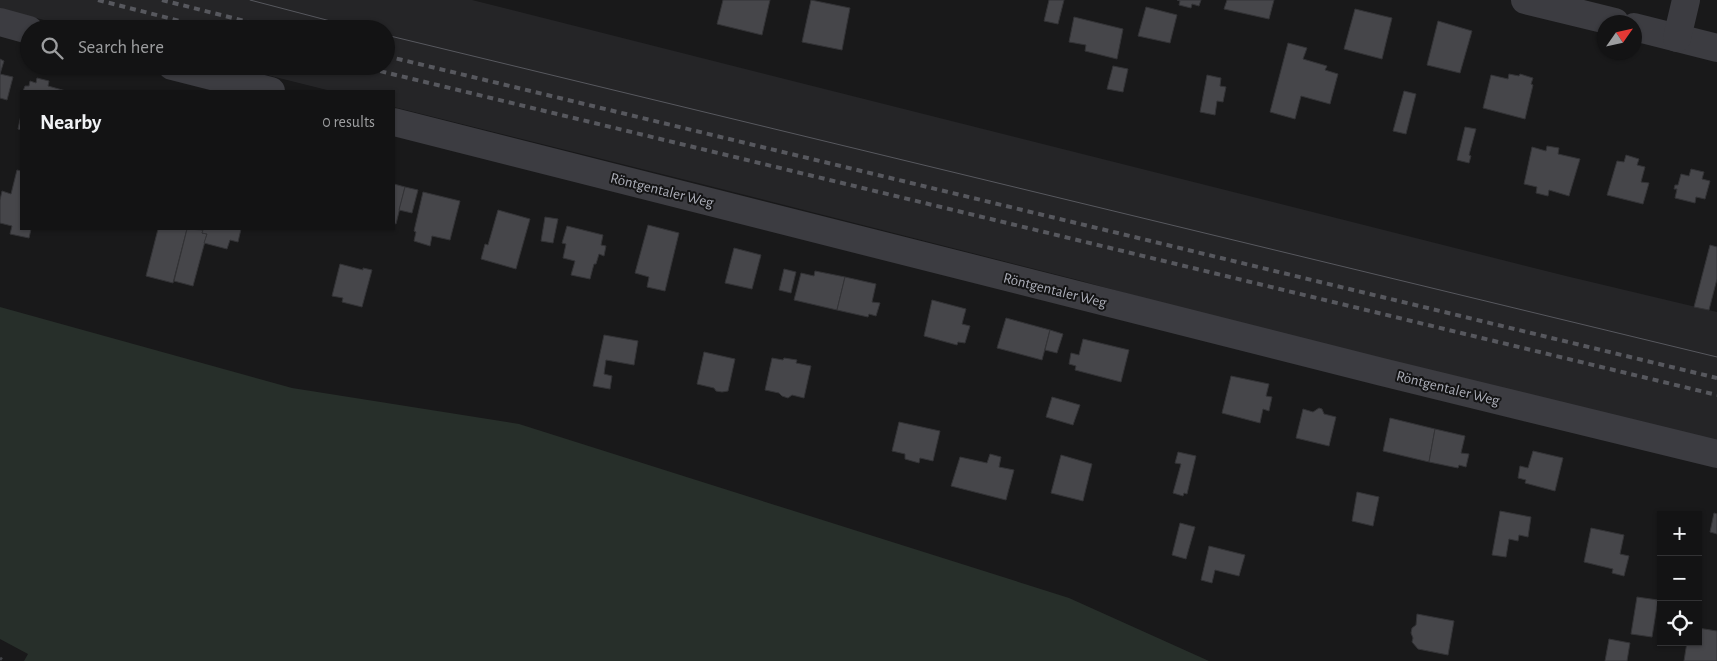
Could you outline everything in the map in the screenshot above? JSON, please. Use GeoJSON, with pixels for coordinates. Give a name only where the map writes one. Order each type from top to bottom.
{"type":"FeatureCollection","features":[{"type":"Feature","properties":{"kind":"street"},"geometry":{"type":"LineString","coordinates":[[1526,0],[1597,18]]}},
{"type":"Feature","properties":{"kind":"street"},"geometry":{"type":"LineString","coordinates":[[1678,38],[1686,0]]}},
{"type":"Feature","properties":{"kind":"street"},"geometry":{"type":"LineString","coordinates":[[0,22],[20,28]]}},
{"type":"Feature","properties":{"kind":"street"},"geometry":{"type":"LineString","coordinates":[[1642,29],[1717,48]]}},
{"type":"Feature","properties":{"kind":"street"},"geometry":{"type":"LineString","coordinates":[[208,75],[267,90]]}},
{"type":"Feature","properties":{"kind":"street","name":"Röntgentaler Weg"},"geometry":{"type":"LineString","coordinates":[[395,122],[1382,372],[1717,454]]}},
{"type":"Feature","properties":{"kind":"path"},"geometry":{"type":"LineString","coordinates":[[0,658],[4,661]]}},
{"type":"Feature","properties":{"kind":"shaded area"},"geometry":{"type":"Polygon","coordinates":[[[0,0],[472,0],[1566,276],[1717,312],[1717,441],[1197,313],[1078,280],[395,107],[395,90],[327,90],[267,75],[395,75],[395,20],[44,20],[0,9],[0,0]]]}},
{"type":"Feature","properties":{"kind":"shaded area"},"geometry":{"type":"Polygon","coordinates":[[[0,307],[292,388],[519,424],[1069,598],[1209,661],[24,661],[28,654],[0,639],[0,307]]]}},
{"type":"Feature","properties":{"kind":"building"},"geometry":{"type":"Polygon","coordinates":[[[723,0],[770,0],[762,35],[717,24],[723,0]]]}},
{"type":"Feature","properties":{"kind":"building"},"geometry":{"type":"Polygon","coordinates":[[[811,0],[850,8],[842,50],[802,42],[811,0]]]}},
{"type":"Feature","properties":{"kind":"building"},"geometry":{"type":"Polygon","coordinates":[[[1049,0],[1064,0],[1058,24],[1044,21],[1049,0]]]}},
{"type":"Feature","properties":{"kind":"building"},"geometry":{"type":"Polygon","coordinates":[[[1177,0],[1201,0],[1199,6],[1192,4],[1191,8],[1179,5],[1180,1],[1177,0]]]}},
{"type":"Feature","properties":{"kind":"building"},"geometry":{"type":"Polygon","coordinates":[[[1227,0],[1274,0],[1269,19],[1224,9],[1227,0]]]}},
{"type":"Feature","properties":{"kind":"building"},"geometry":{"type":"Polygon","coordinates":[[[1146,7],[1177,15],[1170,43],[1138,36],[1146,7]]]}},
{"type":"Feature","properties":{"kind":"building"},"geometry":{"type":"Polygon","coordinates":[[[1355,9],[1392,18],[1382,59],[1344,49],[1355,9]]]}},
{"type":"Feature","properties":{"kind":"building"},"geometry":{"type":"Polygon","coordinates":[[[1074,17],[1123,29],[1117,59],[1085,51],[1086,45],[1069,42],[1074,17]]]}},
{"type":"Feature","properties":{"kind":"building"},"geometry":{"type":"Polygon","coordinates":[[[1438,21],[1472,31],[1460,73],[1427,65],[1438,21]]]}},
{"type":"Feature","properties":{"kind":"building"},"geometry":{"type":"Polygon","coordinates":[[[1288,43],[1307,48],[1303,59],[1327,66],[1325,70],[1338,74],[1330,104],[1301,96],[1295,119],[1270,112],[1288,43]]]}},
{"type":"Feature","properties":{"kind":"building"},"geometry":{"type":"Polygon","coordinates":[[[0,59],[4,61],[0,74],[0,59]]]}},
{"type":"Feature","properties":{"kind":"building"},"geometry":{"type":"Polygon","coordinates":[[[1113,66],[1128,69],[1123,92],[1107,89],[1113,66]]]}},
{"type":"Feature","properties":{"kind":"building"},"geometry":{"type":"Polygon","coordinates":[[[0,74],[13,77],[7,100],[0,98],[0,74]]]}},
{"type":"Feature","properties":{"kind":"building"},"geometry":{"type":"Polygon","coordinates":[[[1509,74],[1519,76],[1520,74],[1533,78],[1525,119],[1483,108],[1491,75],[1508,79],[1509,74]]]}},
{"type":"Feature","properties":{"kind":"building"},"geometry":{"type":"Polygon","coordinates":[[[1207,75],[1221,78],[1220,86],[1226,87],[1223,102],[1217,101],[1215,115],[1200,112],[1207,75]]]}},
{"type":"Feature","properties":{"kind":"building"},"geometry":{"type":"Polygon","coordinates":[[[37,78],[49,81],[48,86],[62,90],[23,90],[25,86],[29,86],[30,81],[36,83],[37,78]]]}},
{"type":"Feature","properties":{"kind":"building"},"geometry":{"type":"Polygon","coordinates":[[[1404,91],[1416,94],[1406,134],[1393,131],[1404,91]]]}},
{"type":"Feature","properties":{"kind":"building"},"geometry":{"type":"Polygon","coordinates":[[[1465,127],[1476,129],[1469,155],[1471,156],[1469,163],[1457,160],[1465,127]]]}},
{"type":"Feature","properties":{"kind":"building"},"geometry":{"type":"Polygon","coordinates":[[[1547,146],[1559,148],[1558,154],[1580,159],[1569,196],[1549,190],[1548,196],[1536,193],[1537,187],[1524,184],[1532,147],[1546,151],[1547,146]]]}},
{"type":"Feature","properties":{"kind":"building"},"geometry":{"type":"Polygon","coordinates":[[[1626,155],[1639,159],[1637,165],[1645,167],[1641,182],[1649,183],[1643,204],[1607,195],[1617,161],[1624,162],[1626,155]]]}},
{"type":"Feature","properties":{"kind":"building"},"geometry":{"type":"Polygon","coordinates":[[[1691,169],[1704,172],[1702,179],[1710,181],[1705,199],[1696,197],[1695,203],[1675,198],[1677,189],[1674,189],[1675,185],[1678,185],[1681,174],[1689,176],[1691,169]]]}},
{"type":"Feature","properties":{"kind":"building"},"geometry":{"type":"Polygon","coordinates":[[[17,170],[20,171],[20,230],[31,230],[29,238],[10,234],[12,226],[0,223],[2,191],[11,194],[17,170]]]}},
{"type":"Feature","properties":{"kind":"building"},"geometry":{"type":"Polygon","coordinates":[[[395,184],[405,187],[395,224],[395,184]]]}},
{"type":"Feature","properties":{"kind":"building"},"geometry":{"type":"Polygon","coordinates":[[[405,187],[418,190],[412,213],[399,210],[405,187]]]}},
{"type":"Feature","properties":{"kind":"building"},"geometry":{"type":"Polygon","coordinates":[[[423,192],[460,201],[450,240],[432,236],[430,246],[414,241],[416,232],[414,231],[423,192]]]}},
{"type":"Feature","properties":{"kind":"building"},"geometry":{"type":"Polygon","coordinates":[[[498,210],[530,219],[516,269],[481,259],[485,244],[488,245],[498,210]]]}},
{"type":"Feature","properties":{"kind":"building"},"geometry":{"type":"Polygon","coordinates":[[[545,217],[558,219],[553,243],[541,241],[545,217]]]}},
{"type":"Feature","properties":{"kind":"building"},"geometry":{"type":"Polygon","coordinates":[[[648,225],[679,233],[665,291],[647,287],[649,277],[635,273],[648,225]]]}},
{"type":"Feature","properties":{"kind":"building"},"geometry":{"type":"Polygon","coordinates":[[[567,226],[603,235],[601,245],[606,246],[604,256],[599,254],[590,279],[571,275],[575,261],[563,258],[566,244],[562,243],[567,226]]]}},
{"type":"Feature","properties":{"kind":"building"},"geometry":{"type":"Polygon","coordinates":[[[158,230],[187,230],[173,283],[146,276],[158,230]]]}},
{"type":"Feature","properties":{"kind":"building"},"geometry":{"type":"Polygon","coordinates":[[[187,230],[203,230],[202,233],[207,234],[193,286],[174,281],[187,230]]]}},
{"type":"Feature","properties":{"kind":"building"},"geometry":{"type":"Polygon","coordinates":[[[203,230],[241,230],[238,242],[230,240],[227,249],[204,243],[207,234],[202,233],[203,230]]]}},
{"type":"Feature","properties":{"kind":"building"},"geometry":{"type":"Polygon","coordinates":[[[1710,245],[1717,247],[1717,279],[1709,310],[1694,307],[1710,245]]]}},
{"type":"Feature","properties":{"kind":"building"},"geometry":{"type":"Polygon","coordinates":[[[734,248],[761,255],[752,289],[725,283],[734,248]]]}},
{"type":"Feature","properties":{"kind":"building"},"geometry":{"type":"Polygon","coordinates":[[[340,264],[363,270],[363,268],[372,270],[362,307],[342,302],[343,298],[332,296],[340,264]]]}},
{"type":"Feature","properties":{"kind":"building"},"geometry":{"type":"Polygon","coordinates":[[[784,269],[796,272],[791,293],[779,290],[784,269]]]}},
{"type":"Feature","properties":{"kind":"building"},"geometry":{"type":"Polygon","coordinates":[[[815,271],[845,277],[837,310],[794,300],[801,273],[814,276],[815,271]]]}},
{"type":"Feature","properties":{"kind":"building"},"geometry":{"type":"Polygon","coordinates":[[[845,277],[876,284],[872,302],[880,303],[876,316],[869,314],[868,317],[837,310],[845,277]]]}},
{"type":"Feature","properties":{"kind":"building"},"geometry":{"type":"Polygon","coordinates":[[[932,300],[966,309],[962,324],[970,326],[965,343],[958,342],[957,345],[924,336],[932,300]]]}},
{"type":"Feature","properties":{"kind":"building"},"geometry":{"type":"Polygon","coordinates":[[[1006,318],[1050,330],[1042,360],[997,348],[1006,318]]]}},
{"type":"Feature","properties":{"kind":"building"},"geometry":{"type":"Polygon","coordinates":[[[1050,330],[1063,334],[1057,353],[1045,350],[1050,330]]]}},
{"type":"Feature","properties":{"kind":"building"},"geometry":{"type":"Polygon","coordinates":[[[604,335],[638,341],[634,365],[606,360],[604,374],[612,376],[610,389],[593,386],[604,335]]]}},
{"type":"Feature","properties":{"kind":"building"},"geometry":{"type":"Polygon","coordinates":[[[1083,339],[1129,350],[1121,382],[1075,370],[1076,366],[1069,364],[1071,353],[1079,355],[1083,339]]]}},
{"type":"Feature","properties":{"kind":"building"},"geometry":{"type":"Polygon","coordinates":[[[704,352],[735,359],[728,391],[716,391],[714,388],[697,384],[704,352]]]}},
{"type":"Feature","properties":{"kind":"building"},"geometry":{"type":"Polygon","coordinates":[[[772,358],[797,360],[796,363],[811,366],[804,398],[792,395],[788,398],[779,393],[765,390],[772,358]]]}},
{"type":"Feature","properties":{"kind":"building"},"geometry":{"type":"Polygon","coordinates":[[[1231,376],[1269,384],[1266,396],[1272,397],[1269,411],[1263,409],[1260,423],[1222,413],[1231,376]]]}},
{"type":"Feature","properties":{"kind":"building"},"geometry":{"type":"Polygon","coordinates":[[[1052,397],[1080,405],[1073,425],[1046,417],[1052,397]]]}},
{"type":"Feature","properties":{"kind":"building"},"geometry":{"type":"Polygon","coordinates":[[[1319,408],[1322,409],[1324,414],[1336,417],[1329,446],[1296,438],[1303,409],[1313,412],[1319,408]]]}},
{"type":"Feature","properties":{"kind":"building"},"geometry":{"type":"Polygon","coordinates":[[[1390,418],[1435,429],[1429,462],[1383,451],[1390,418]]]}},
{"type":"Feature","properties":{"kind":"building"},"geometry":{"type":"Polygon","coordinates":[[[899,422],[940,431],[933,461],[920,458],[919,463],[905,459],[905,454],[892,451],[899,422]]]}},
{"type":"Feature","properties":{"kind":"building"},"geometry":{"type":"Polygon","coordinates":[[[1435,429],[1465,436],[1461,453],[1469,454],[1466,467],[1459,465],[1458,468],[1429,462],[1435,429]]]}},
{"type":"Feature","properties":{"kind":"building"},"geometry":{"type":"Polygon","coordinates":[[[1533,451],[1563,458],[1555,491],[1525,483],[1526,480],[1518,478],[1520,466],[1528,468],[1533,451]]]}},
{"type":"Feature","properties":{"kind":"building"},"geometry":{"type":"Polygon","coordinates":[[[1178,452],[1196,456],[1187,494],[1184,493],[1183,496],[1173,493],[1181,464],[1175,463],[1178,452]]]}},
{"type":"Feature","properties":{"kind":"building"},"geometry":{"type":"Polygon","coordinates":[[[990,454],[1001,457],[999,467],[1014,470],[1006,500],[951,486],[960,457],[987,463],[990,454]]]}},
{"type":"Feature","properties":{"kind":"building"},"geometry":{"type":"Polygon","coordinates":[[[1061,455],[1092,464],[1083,501],[1051,493],[1061,455]]]}},
{"type":"Feature","properties":{"kind":"building"},"geometry":{"type":"Polygon","coordinates":[[[1357,492],[1379,497],[1373,526],[1352,521],[1357,492]]]}},
{"type":"Feature","properties":{"kind":"building"},"geometry":{"type":"Polygon","coordinates":[[[1500,511],[1531,517],[1528,537],[1519,535],[1518,541],[1509,539],[1506,557],[1492,555],[1500,511]]]}},
{"type":"Feature","properties":{"kind":"building"},"geometry":{"type":"Polygon","coordinates":[[[1714,513],[1717,514],[1717,534],[1710,532],[1714,513]]]}},
{"type":"Feature","properties":{"kind":"building"},"geometry":{"type":"Polygon","coordinates":[[[1180,523],[1195,527],[1186,559],[1172,555],[1180,523]]]}},
{"type":"Feature","properties":{"kind":"building"},"geometry":{"type":"Polygon","coordinates":[[[1591,528],[1624,535],[1620,554],[1629,556],[1624,576],[1612,573],[1613,569],[1584,562],[1591,528]]]}},
{"type":"Feature","properties":{"kind":"building"},"geometry":{"type":"Polygon","coordinates":[[[1209,546],[1245,555],[1239,576],[1215,570],[1212,583],[1201,580],[1209,546]]]}},
{"type":"Feature","properties":{"kind":"building"},"geometry":{"type":"Polygon","coordinates":[[[1637,597],[1657,600],[1652,637],[1631,634],[1637,597]]]}},
{"type":"Feature","properties":{"kind":"building"},"geometry":{"type":"Polygon","coordinates":[[[1417,614],[1454,621],[1448,655],[1418,649],[1412,642],[1411,633],[1412,628],[1416,625],[1417,614]]]}},
{"type":"Feature","properties":{"kind":"building"},"geometry":{"type":"Polygon","coordinates":[[[1702,629],[1717,631],[1717,661],[1684,661],[1686,646],[1702,646],[1702,629]]]}},
{"type":"Feature","properties":{"kind":"building"},"geometry":{"type":"Polygon","coordinates":[[[1609,639],[1630,643],[1627,661],[1605,661],[1609,639]]]}},
{"type":"Feature","properties":{"kind":"tram line"},"geometry":{"type":"LineString","coordinates":[[250,0],[327,20]]}},
{"type":"Feature","properties":{"kind":"tram line"},"geometry":{"type":"LineString","coordinates":[[395,37],[1717,357]]}},
{"type":"Feature","properties":{"kind":"railway"},"geometry":{"type":"LineString","coordinates":[[98,0],[176,20]]}},
{"type":"Feature","properties":{"kind":"railway"},"geometry":{"type":"LineString","coordinates":[[162,0],[241,20]]}},
{"type":"Feature","properties":{"kind":"railway"},"geometry":{"type":"LineString","coordinates":[[395,58],[1717,378]]}},
{"type":"Feature","properties":{"kind":"railway"},"geometry":{"type":"LineString","coordinates":[[395,75],[1717,395]]}}]}
